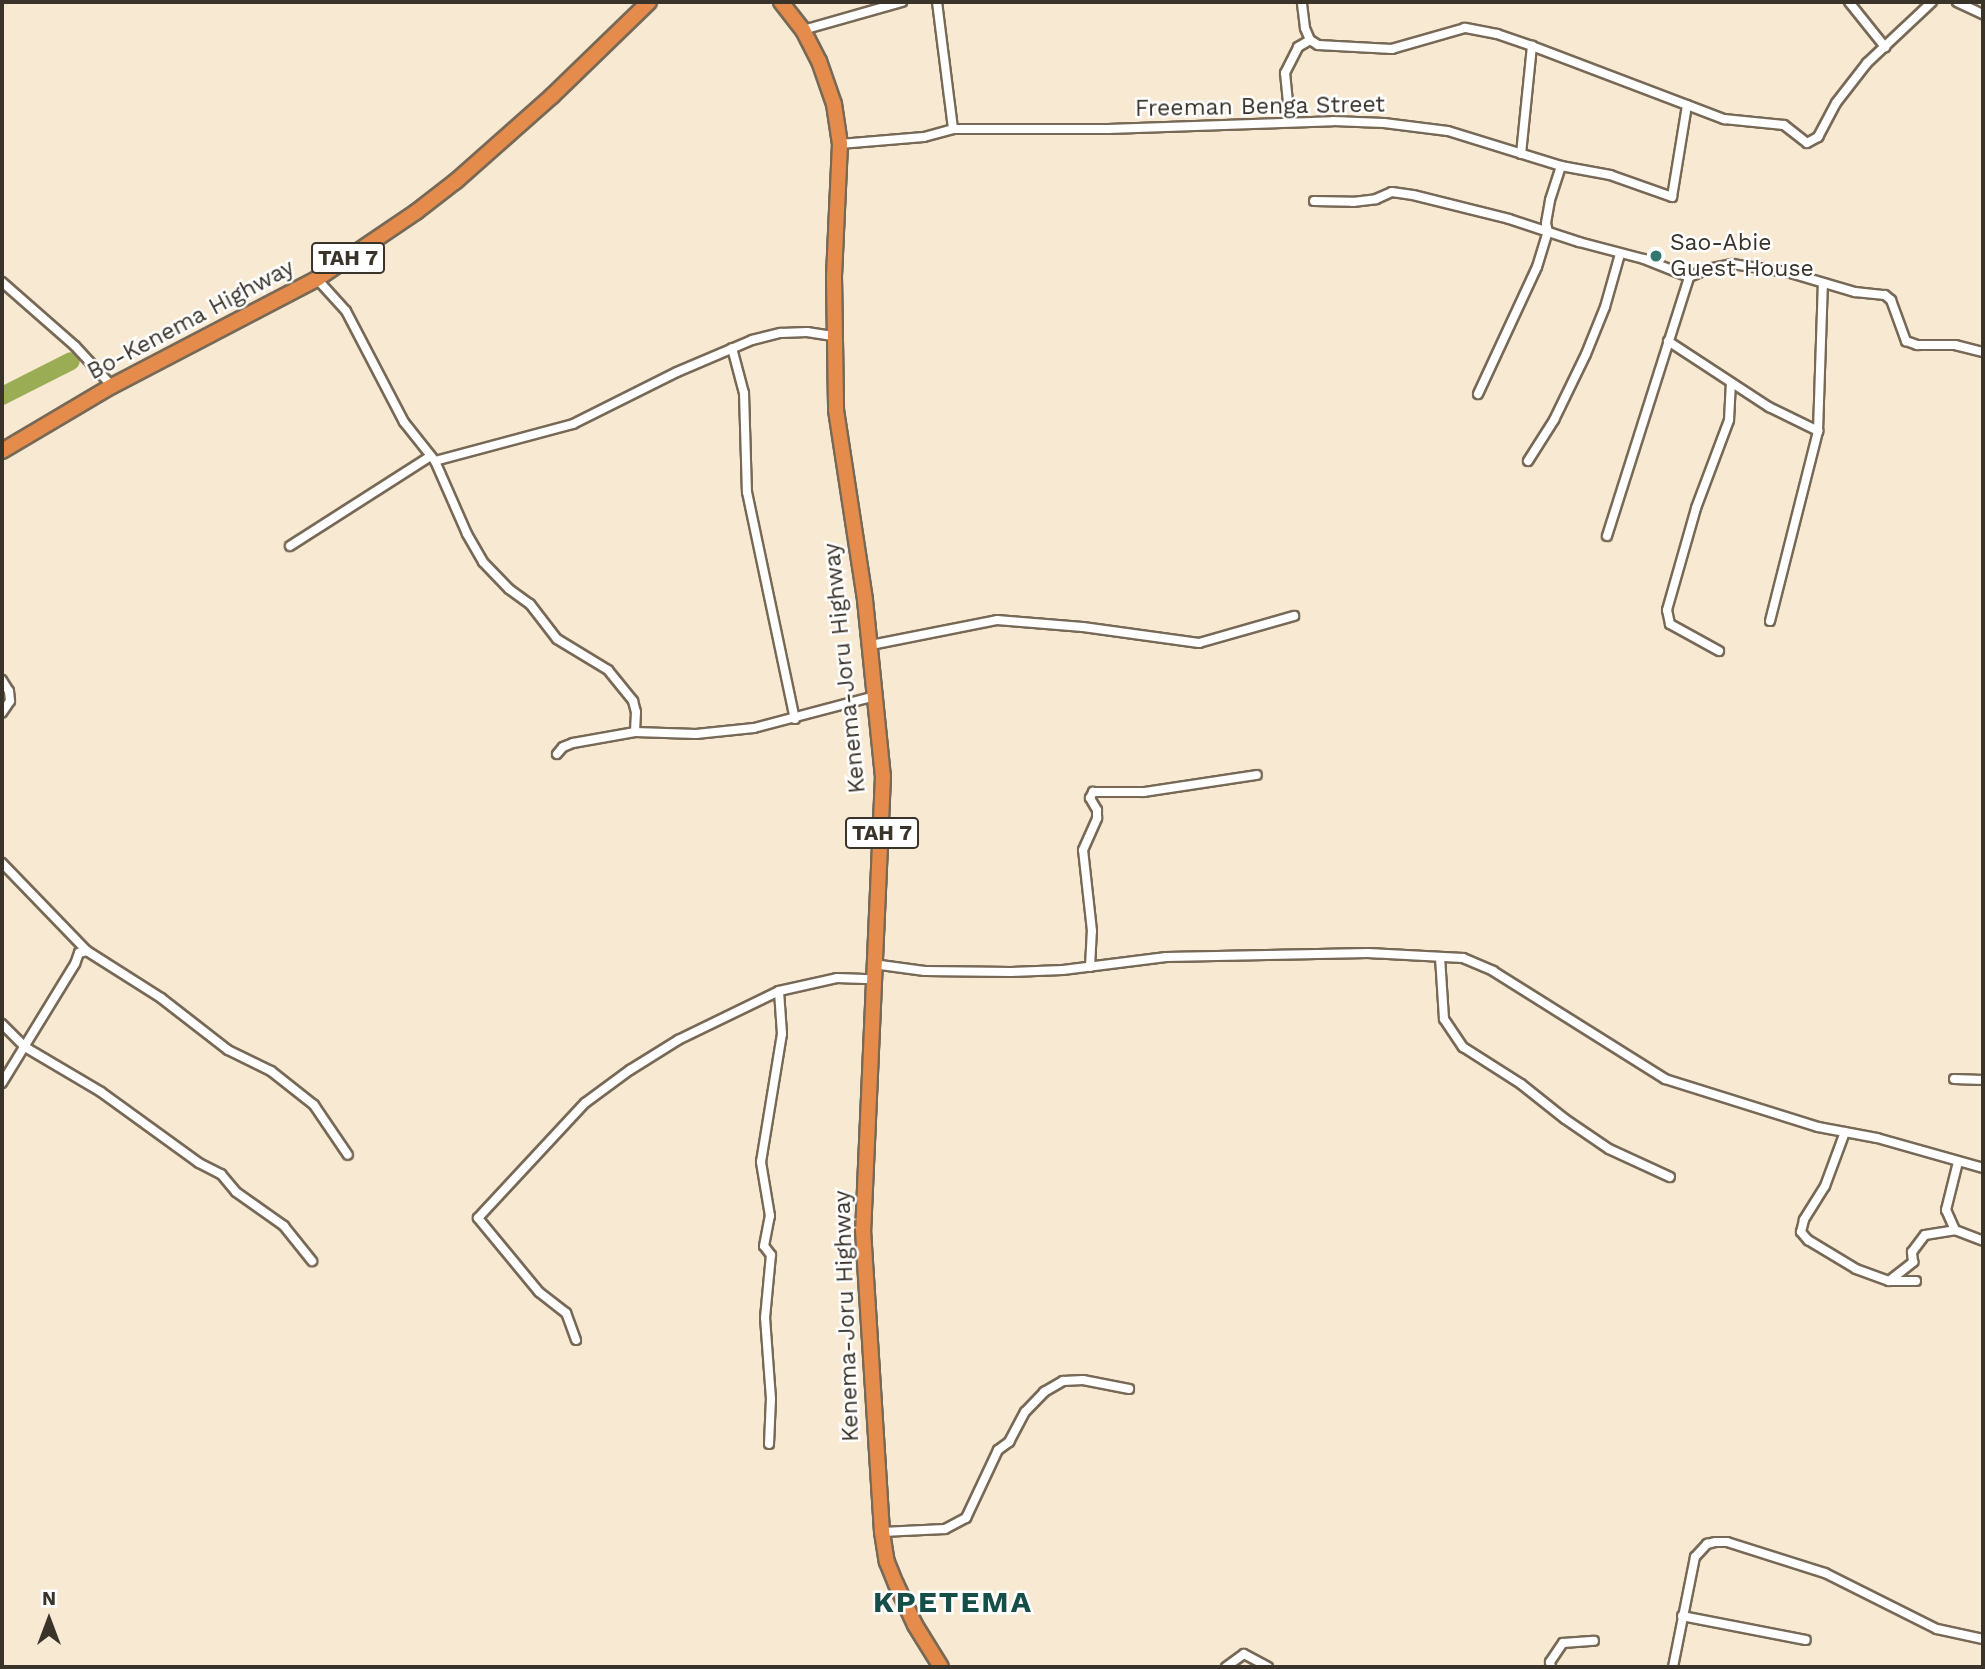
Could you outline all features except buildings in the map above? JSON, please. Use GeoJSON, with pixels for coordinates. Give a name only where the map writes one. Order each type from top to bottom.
{"type":"FeatureCollection","features":[{"type":"Feature","properties":{"kind":"highway","name":"Bo-Kenema Highway"},"geometry":{"type":"LineString","coordinates":[[2,451],[112,386],[317,279],[456,181],[552,96],[649,2]]}},
{"type":"Feature","properties":{"kind":"highway","name":"Kenema-Joru Highway"},"geometry":{"type":"LineString","coordinates":[[781,2],[803,30],[828,83],[840,144],[833,336],[839,442],[871,646],[883,776],[872,979],[863,1242],[882,1532],[887,1562],[896,1584],[915,1625],[941,1667]]}},
{"type":"Feature","properties":{"kind":"street"},"geometry":{"type":"LineString","coordinates":[[803,30],[901,2]]}},
{"type":"Feature","properties":{"kind":"street"},"geometry":{"type":"LineString","coordinates":[[937,2],[953,129]]}},
{"type":"Feature","properties":{"kind":"street"},"geometry":{"type":"LineString","coordinates":[[1302,2],[1310,40],[1318,45],[1392,49],[1465,28],[1497,34],[1724,119],[1784,125],[1807,144],[1818,137],[1836,103],[1867,63],[1932,2]]}},
{"type":"Feature","properties":{"kind":"street"},"geometry":{"type":"LineString","coordinates":[[1849,2],[1885,47]]}},
{"type":"Feature","properties":{"kind":"street"},"geometry":{"type":"LineString","coordinates":[[1957,2],[1983,14]]}},
{"type":"Feature","properties":{"kind":"street"},"geometry":{"type":"LineString","coordinates":[[1290,122],[1285,73],[1297,47],[1310,40]]}},
{"type":"Feature","properties":{"kind":"street"},"geometry":{"type":"LineString","coordinates":[[1521,154],[1532,46]]}},
{"type":"Feature","properties":{"kind":"street","name":"Freeman Benga Street"},"geometry":{"type":"LineString","coordinates":[[840,144],[924,137],[953,129],[1108,129],[1290,122],[1411,125],[1448,131],[1561,166],[1610,175],[1672,197],[1687,105]]}},
{"type":"Feature","properties":{"kind":"street"},"geometry":{"type":"LineString","coordinates":[[1478,394],[1528,289],[1548,232],[1546,223],[1550,200],[1561,166]]}},
{"type":"Feature","properties":{"kind":"street"},"geometry":{"type":"LineString","coordinates":[[1314,201],[1353,202],[1392,192],[1413,195],[1644,259],[1689,277],[1708,269],[1744,264],[1855,292],[1885,295],[1891,300],[1906,341],[1917,345],[1955,345],[1983,352]]}},
{"type":"Feature","properties":{"kind":"street"},"geometry":{"type":"LineString","coordinates":[[1528,461],[1554,420],[1586,354],[1605,307],[1620,254]]}},
{"type":"Feature","properties":{"kind":"street"},"geometry":{"type":"LineString","coordinates":[[1607,536],[1689,277]]}},
{"type":"Feature","properties":{"kind":"street"},"geometry":{"type":"LineString","coordinates":[[317,279],[346,311],[404,422],[433,458],[467,534],[484,562],[509,589],[530,604],[557,639],[608,670],[633,701],[636,712],[635,732]]}},
{"type":"Feature","properties":{"kind":"street"},"geometry":{"type":"LineString","coordinates":[[2,282],[75,346],[112,386]]}},
{"type":"Feature","properties":{"kind":"street"},"geometry":{"type":"LineString","coordinates":[[1770,621],[1818,431],[1823,283]]}},
{"type":"Feature","properties":{"kind":"street"},"geometry":{"type":"LineString","coordinates":[[290,546],[433,458],[573,424],[732,348],[781,333],[807,332],[833,336]]}},
{"type":"Feature","properties":{"kind":"street"},"geometry":{"type":"LineString","coordinates":[[1668,341],[1769,407],[1818,431]]}},
{"type":"Feature","properties":{"kind":"street"},"geometry":{"type":"LineString","coordinates":[[732,348],[744,393],[747,492],[795,719]]}},
{"type":"Feature","properties":{"kind":"street"},"geometry":{"type":"LineString","coordinates":[[1719,651],[1671,624],[1667,610],[1696,508],[1729,420],[1731,383]]}},
{"type":"Feature","properties":{"kind":"street"},"geometry":{"type":"LineString","coordinates":[[871,646],[997,620],[1083,627],[1199,643],[1294,616]]}},
{"type":"Feature","properties":{"kind":"street"},"geometry":{"type":"LineString","coordinates":[[2,680],[9,691],[10,701],[2,712]]}},
{"type":"Feature","properties":{"kind":"street"},"geometry":{"type":"LineString","coordinates":[[557,754],[563,747],[573,743],[635,732],[710,733],[795,719],[875,696]]}},
{"type":"Feature","properties":{"kind":"street"},"geometry":{"type":"LineString","coordinates":[[1090,967],[1092,931],[1083,850],[1097,818],[1097,810],[1090,798],[1093,792],[1144,792],[1257,775]]}},
{"type":"Feature","properties":{"kind":"street"},"geometry":{"type":"LineString","coordinates":[[2,863],[87,951],[161,998],[228,1050],[271,1071],[314,1105],[348,1155]]}},
{"type":"Feature","properties":{"kind":"street"},"geometry":{"type":"LineString","coordinates":[[2,1083],[79,953],[87,951]]}},
{"type":"Feature","properties":{"kind":"street"},"geometry":{"type":"LineString","coordinates":[[873,964],[925,971],[985,972],[1090,967],[1113,961],[1166,957],[1368,953],[1463,958],[1493,971],[1665,1079],[1714,1094],[1736,1104],[1983,1168]]}},
{"type":"Feature","properties":{"kind":"street"},"geometry":{"type":"LineString","coordinates":[[1440,957],[1444,1019],[1463,1047],[1521,1084],[1609,1149],[1670,1177]]}},
{"type":"Feature","properties":{"kind":"street"},"geometry":{"type":"LineString","coordinates":[[576,1340],[566,1313],[539,1292],[478,1218],[585,1103],[678,1040],[779,991],[837,978],[872,979]]}},
{"type":"Feature","properties":{"kind":"street"},"geometry":{"type":"LineString","coordinates":[[769,1444],[771,1399],[765,1318],[771,1255],[764,1246],[770,1216],[761,1162],[782,1034],[779,991]]}},
{"type":"Feature","properties":{"kind":"street"},"geometry":{"type":"LineString","coordinates":[[2,1024],[25,1046],[101,1092],[199,1163],[221,1174],[236,1192],[284,1226],[312,1261]]}},
{"type":"Feature","properties":{"kind":"street"},"geometry":{"type":"LineString","coordinates":[[1954,1079],[1983,1080]]}},
{"type":"Feature","properties":{"kind":"street"},"geometry":{"type":"LineString","coordinates":[[1844,1132],[1835,1163],[1801,1232],[1808,1240],[1856,1269],[1889,1281],[1916,1281]]}},
{"type":"Feature","properties":{"kind":"street"},"geometry":{"type":"LineString","coordinates":[[1955,1230],[1946,1210],[1958,1162]]}},
{"type":"Feature","properties":{"kind":"street"},"geometry":{"type":"LineString","coordinates":[[1889,1281],[1913,1262],[1912,1252],[1925,1236],[1955,1230],[1983,1241]]}},
{"type":"Feature","properties":{"kind":"street"},"geometry":{"type":"LineString","coordinates":[[882,1532],[945,1529],[966,1518],[998,1450],[1009,1442],[1025,1412],[1044,1392],[1063,1381],[1083,1380],[1129,1389]]}},
{"type":"Feature","properties":{"kind":"street"},"geometry":{"type":"LineString","coordinates":[[1673,1667],[1695,1558],[1699,1549],[1707,1544],[1727,1542],[1825,1573],[1937,1629],[1983,1639]]}},
{"type":"Feature","properties":{"kind":"street"},"geometry":{"type":"LineString","coordinates":[[1682,1616],[1806,1640]]}},
{"type":"Feature","properties":{"kind":"street"},"geometry":{"type":"LineString","coordinates":[[1551,1667],[1550,1662],[1563,1643],[1594,1641]]}},
{"type":"Feature","properties":{"kind":"street"},"geometry":{"type":"LineString","coordinates":[[1226,1667],[1244,1654],[1268,1667]]}},
{"type":"Feature","properties":{"kind":"waterway"},"geometry":{"type":"LineString","coordinates":[[2,396],[71,361]]}},
{"type":"Feature","properties":{"kind":"place","name":"Sao-Abie Guest House"},"geometry":{"type":"Point","coordinates":[1656,256]}},
{"type":"Feature","properties":{"kind":"district","name":"KPETEMA"},"geometry":{"type":"Point","coordinates":[953,1602]}}]}
